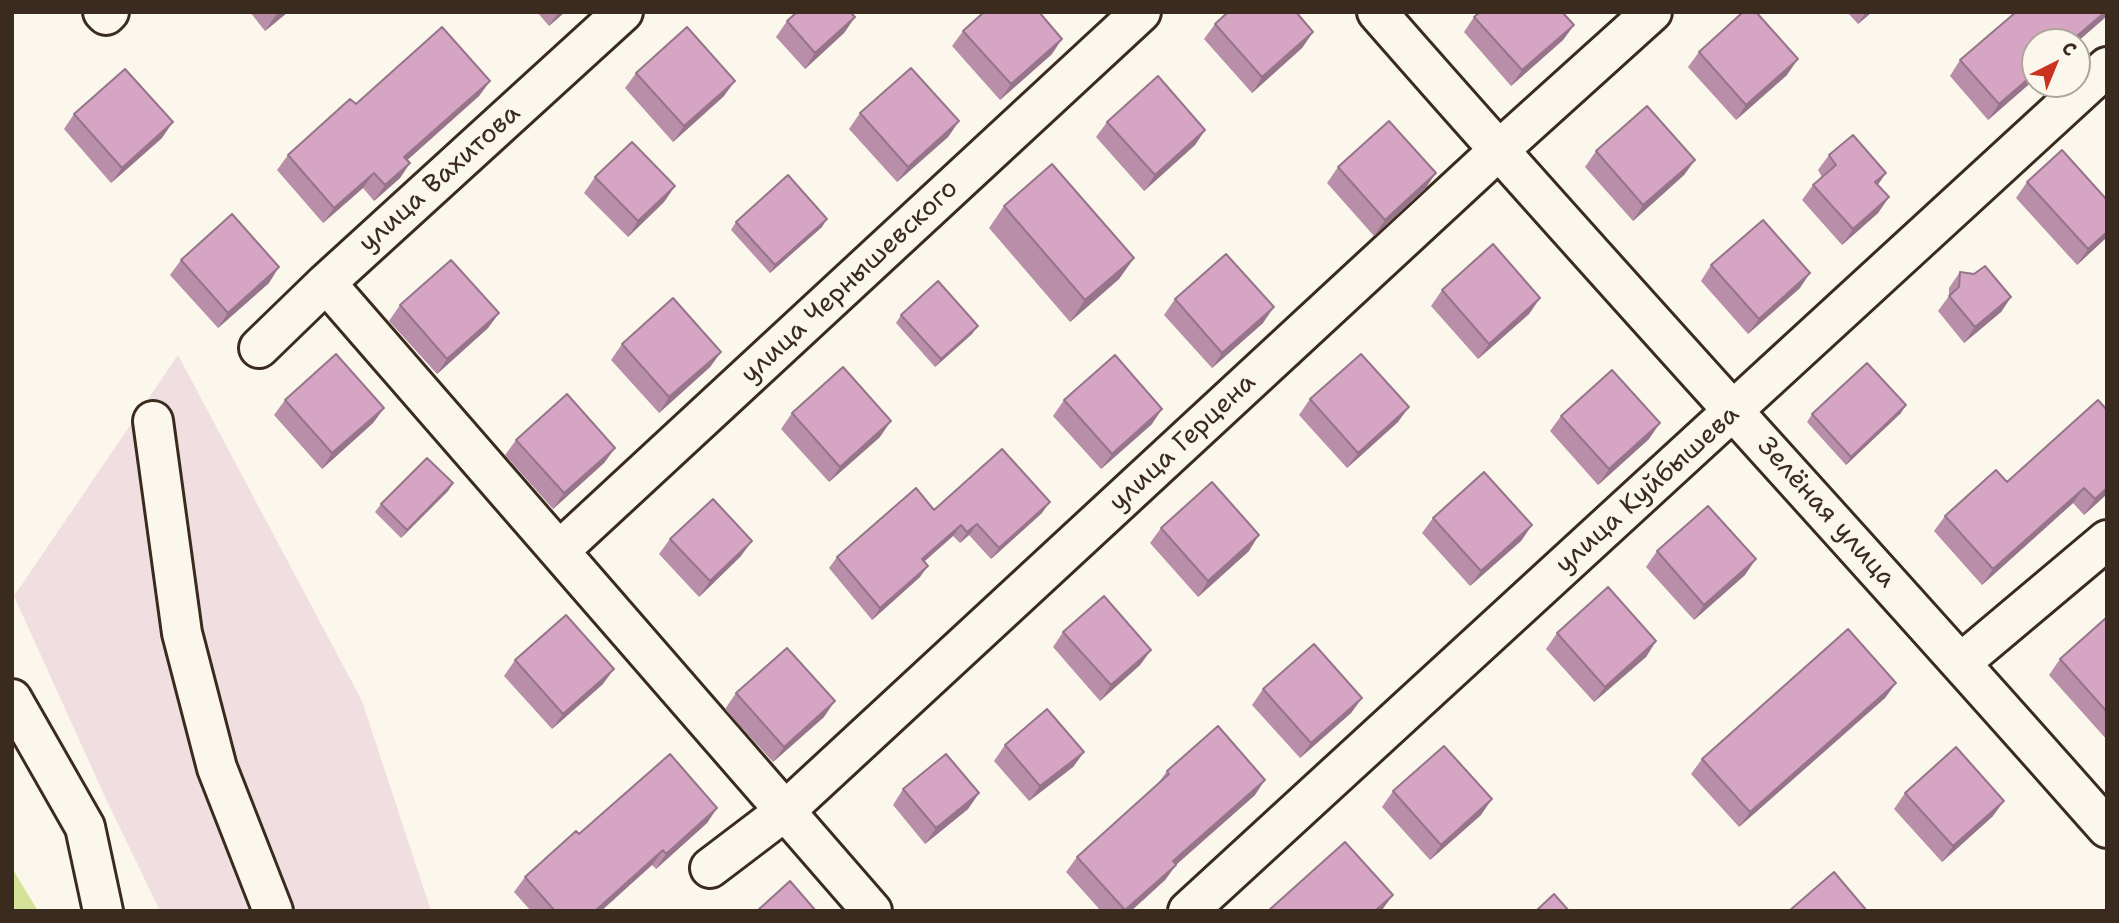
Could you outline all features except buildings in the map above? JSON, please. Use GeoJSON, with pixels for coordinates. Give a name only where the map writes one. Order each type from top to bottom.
{"type":"FeatureCollection","features":[{"type":"Feature","properties":{"kind":"street","name":"улица Вахитова"},"geometry":{"type":"LineString","coordinates":[[259,348],[326,283],[623,12]]}},
{"type":"Feature","properties":{"kind":"street","name":"улица Чернышевского"},"geometry":{"type":"LineString","coordinates":[[559,551],[1141,12]]}},
{"type":"Feature","properties":{"kind":"street","name":"Зелёная улица"},"geometry":{"type":"LineString","coordinates":[[1377,12],[1498,151],[1962,663],[2107,828]]}},
{"type":"Feature","properties":{"kind":"street","name":"улица Герцена"},"geometry":{"type":"LineString","coordinates":[[710,868],[785,811],[1498,151],[1652,12]]}},
{"type":"Feature","properties":{"kind":"street","name":"улица Куйбышева"},"geometry":{"type":"LineString","coordinates":[[1188,911],[2107,67]]}},
{"type":"Feature","properties":{"kind":"street"},"geometry":{"type":"LineString","coordinates":[[326,283],[872,911]]}},
{"type":"Feature","properties":{"kind":"street"},"geometry":{"type":"LineString","coordinates":[[153,421],[182,632],[216,768],[273,911]]}},
{"type":"Feature","properties":{"kind":"street"},"geometry":{"type":"LineString","coordinates":[[1962,663],[2107,540]]}},
{"type":"Feature","properties":{"kind":"street"},"geometry":{"type":"LineString","coordinates":[[12,699],[85,827],[103,911]]}},
{"type":"Feature","properties":{"kind":"shaded area"},"geometry":{"type":"Polygon","coordinates":[[[178,355],[362,701],[431,911],[160,911],[106,799],[14,596],[178,355]]]}},
{"type":"Feature","properties":{"kind":"green space"},"geometry":{"type":"Polygon","coordinates":[[[12,868],[38,911],[12,911],[12,868]]]}}]}
